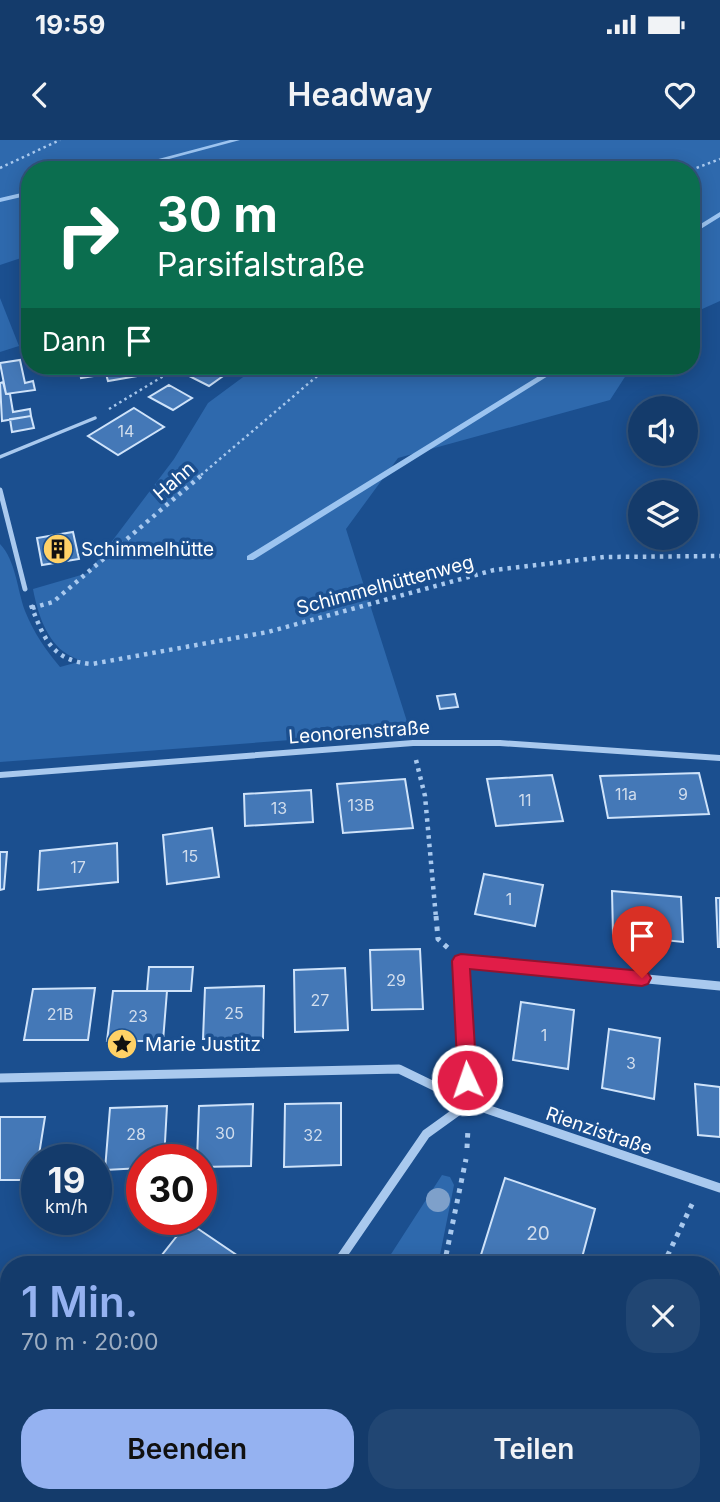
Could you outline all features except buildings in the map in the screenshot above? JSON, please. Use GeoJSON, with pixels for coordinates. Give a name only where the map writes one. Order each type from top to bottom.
{"type":"FeatureCollection","features":[{"type":"Feature","properties":{"kind":"street","name":"Leonorenstraße"},"geometry":{"type":"LineString","coordinates":[[0,775],[413,743],[500,743],[720,758]]}},
{"type":"Feature","properties":{"kind":"street"},"geometry":{"type":"LineString","coordinates":[[342,1256],[426,1134],[469,1103],[461,961],[720,986]]}},
{"type":"Feature","properties":{"kind":"street","name":"Rienzistraße"},"geometry":{"type":"LineString","coordinates":[[0,1077],[400,1069],[469,1103],[720,1188]]}},
{"type":"Feature","properties":{"kind":"lane"},"geometry":{"type":"LineString","coordinates":[[0,457],[95,418]]}},
{"type":"Feature","properties":{"kind":"lane"},"geometry":{"type":"LineString","coordinates":[[0,491],[25,589]]}},
{"type":"Feature","properties":{"kind":"path"},"geometry":{"type":"LineString","coordinates":[[0,168],[60,140]]}},
{"type":"Feature","properties":{"kind":"path"},"geometry":{"type":"LineString","coordinates":[[700,167],[720,159]]}},
{"type":"Feature","properties":{"kind":"path"},"geometry":{"type":"LineString","coordinates":[[95,418],[165,375]]}},
{"type":"Feature","properties":{"kind":"path","name":"Hahn"},"geometry":{"type":"LineString","coordinates":[[32,608],[53,602],[318,375]]}},
{"type":"Feature","properties":{"kind":"path","name":"Schimmelhüttenweg"},"geometry":{"type":"LineString","coordinates":[[32,608],[43,636],[61,658],[72,664],[92,664],[268,632],[494,570],[604,557],[720,556]]}},
{"type":"Feature","properties":{"kind":"path"},"geometry":{"type":"LineString","coordinates":[[25,589],[32,608]]}},
{"type":"Feature","properties":{"kind":"path"},"geometry":{"type":"LineString","coordinates":[[413,743],[425,796],[438,939],[461,961]]}},
{"type":"Feature","properties":{"kind":"path"},"geometry":{"type":"LineString","coordinates":[[446,1256],[466,1159]]}},
{"type":"Feature","properties":{"kind":"path"},"geometry":{"type":"LineString","coordinates":[[667,1256],[702,1183]]}},
{"type":"Feature","properties":{"kind":"shaded area"},"geometry":{"type":"Polygon","coordinates":[[[0,140],[720,140],[720,301],[700,310],[700,161],[21,161],[21,258],[0,265],[0,140]]]}},
{"type":"Feature","properties":{"kind":"shaded area"},"geometry":{"type":"Polygon","coordinates":[[[0,298],[19,346],[0,352],[0,298]]]}},
{"type":"Feature","properties":{"kind":"shaded area"},"geometry":{"type":"Polygon","coordinates":[[[246,375],[626,375],[610,400],[398,458],[346,529],[410,731],[0,762],[0,544],[13,567],[25,611],[45,647],[60,667],[82,661],[67,654],[48,634],[33,589],[88,573],[174,459],[208,403],[246,375]]]}},
{"type":"Feature","properties":{"kind":"shaded area"},"geometry":{"type":"Polygon","coordinates":[[[442,1175],[450,1177],[454,1185],[440,1256],[390,1256],[442,1175]]]}},
{"type":"Feature","properties":{"kind":"waterway"},"geometry":{"type":"LineString","coordinates":[[155,161],[237,140]]}},
{"type":"Feature","properties":{"kind":"waterway"},"geometry":{"type":"LineString","coordinates":[[0,200],[21,195]]}},
{"type":"Feature","properties":{"kind":"waterway"},"geometry":{"type":"LineString","coordinates":[[700,227],[720,214]]}},
{"type":"Feature","properties":{"kind":"waterway"},"geometry":{"type":"LineString","coordinates":[[250,558],[545,375]]}},
{"type":"Feature","properties":{"kind":"place","name":"Schimmelhütte"},"geometry":{"type":"Point","coordinates":[58,549]}},
{"type":"Feature","properties":{"kind":"place","name":"Marie Justitz"},"geometry":{"type":"Point","coordinates":[122,1044]}},
{"type":"Feature","properties":{"kind":"route"},"geometry":{"type":"LineString","coordinates":[[467,1080],[461,961],[642,978]]}}]}
